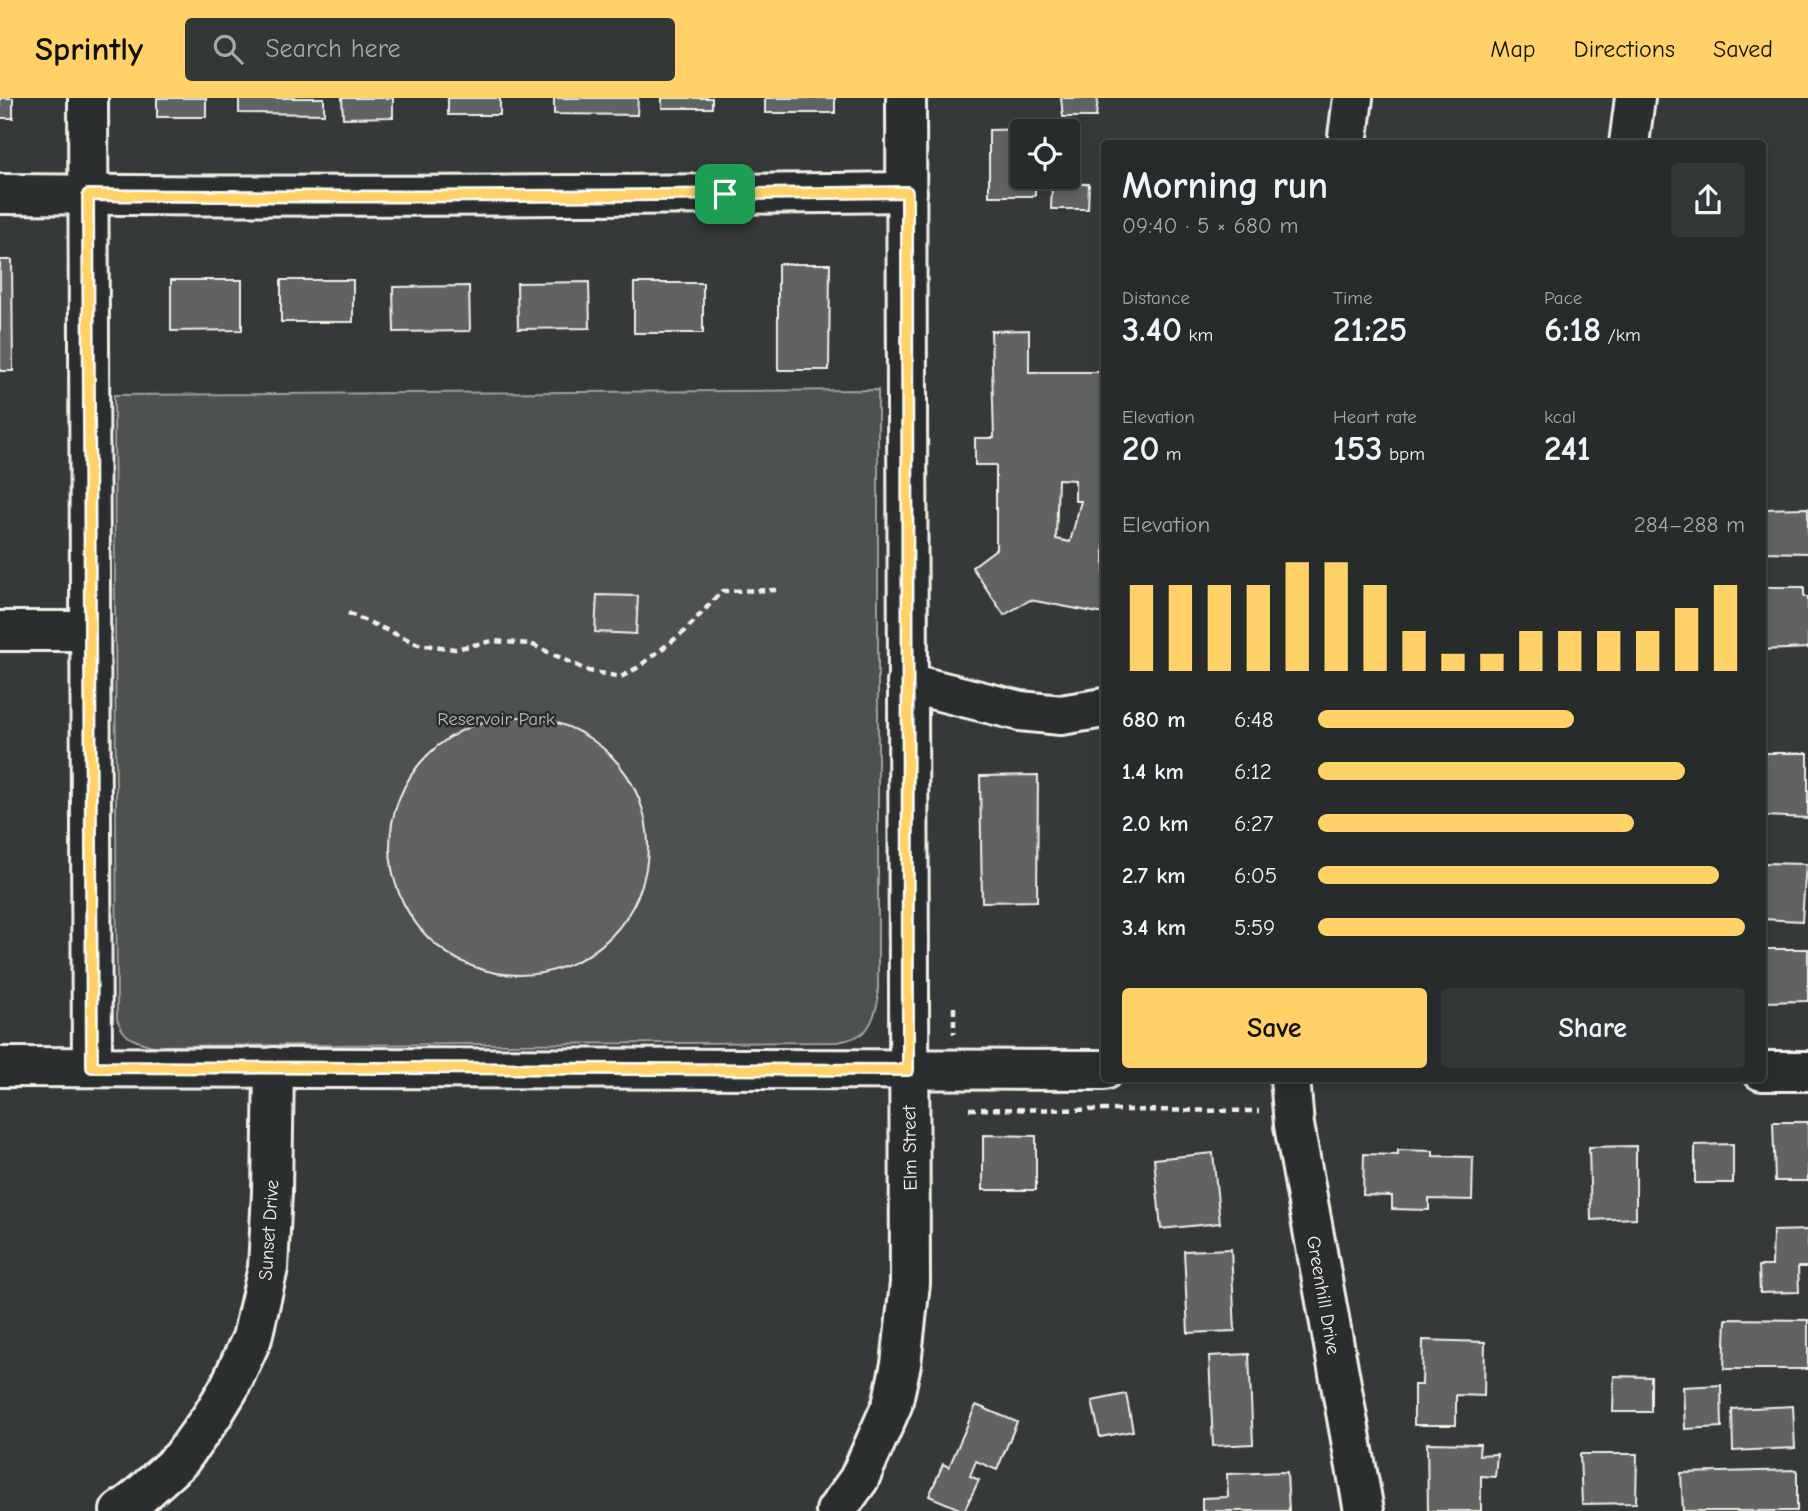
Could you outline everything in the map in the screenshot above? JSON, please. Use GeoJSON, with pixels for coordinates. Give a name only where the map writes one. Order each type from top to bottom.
{"type":"FeatureCollection","features":[{"type":"Feature","properties":{"kind":"street"},"geometry":{"type":"LineString","coordinates":[[88,98],[92,1067]]}},
{"type":"Feature","properties":{"kind":"street","name":"Elm Street"},"geometry":{"type":"LineString","coordinates":[[836,1511],[859,1479],[892,1405],[901,1364],[910,1283],[906,98]]}},
{"type":"Feature","properties":{"kind":"street"},"geometry":{"type":"LineString","coordinates":[[1348,140],[1353,98]]}},
{"type":"Feature","properties":{"kind":"street"},"geometry":{"type":"LineString","coordinates":[[1630,140],[1635,98]]}},
{"type":"Feature","properties":{"kind":"street"},"geometry":{"type":"LineString","coordinates":[[0,194],[241,197],[907,192]]}},
{"type":"Feature","properties":{"kind":"street"},"geometry":{"type":"LineString","coordinates":[[0,631],[91,631]]}},
{"type":"Feature","properties":{"kind":"street"},"geometry":{"type":"LineString","coordinates":[[907,683],[1020,711],[1060,715],[1101,708]]}},
{"type":"Feature","properties":{"kind":"street"},"geometry":{"type":"LineString","coordinates":[[0,1067],[1101,1070]]}},
{"type":"Feature","properties":{"kind":"street","name":"Sunset Drive"},"geometry":{"type":"LineString","coordinates":[[120,1511],[181,1459],[212,1416],[252,1338],[268,1268],[274,1067]]}},
{"type":"Feature","properties":{"kind":"street"},"geometry":{"type":"LineString","coordinates":[[1766,1071],[1808,1071]]}},
{"type":"Feature","properties":{"kind":"street","name":"Greenhill Drive"},"geometry":{"type":"LineString","coordinates":[[1290,1082],[1294,1125],[1364,1511]]}},
{"type":"Feature","properties":{"kind":"path"},"geometry":{"type":"LineString","coordinates":[[348,612],[418,644],[455,649],[492,642],[531,644],[589,671],[621,677],[684,632],[722,591],[781,590]]}},
{"type":"Feature","properties":{"kind":"path"},"geometry":{"type":"LineString","coordinates":[[954,1007],[954,1042]]}},
{"type":"Feature","properties":{"kind":"path"},"geometry":{"type":"LineString","coordinates":[[969,1109],[1268,1111]]}},
{"type":"Feature","properties":{"kind":"green space","name":"Reservoir Park"},"geometry":{"type":"Polygon","coordinates":[[[878,390],[878,1001],[866,1030],[854,1038],[837,1042],[153,1046],[126,1035],[117,1019],[114,395],[878,390]]]}},
{"type":"Feature","properties":{"kind":"building"},"geometry":{"type":"Polygon","coordinates":[[[0,98],[13,98],[13,118],[0,118],[0,98]]]}},
{"type":"Feature","properties":{"kind":"building"},"geometry":{"type":"Polygon","coordinates":[[[157,98],[206,98],[206,117],[157,117],[157,98]]]}},
{"type":"Feature","properties":{"kind":"building"},"geometry":{"type":"Polygon","coordinates":[[[239,98],[324,98],[324,114],[239,113],[239,98]]]}},
{"type":"Feature","properties":{"kind":"building"},"geometry":{"type":"Polygon","coordinates":[[[342,98],[393,98],[393,117],[343,118],[342,98]]]}},
{"type":"Feature","properties":{"kind":"building"},"geometry":{"type":"Polygon","coordinates":[[[448,98],[500,98],[500,115],[448,115],[448,98]]]}},
{"type":"Feature","properties":{"kind":"building"},"geometry":{"type":"Polygon","coordinates":[[[554,98],[638,98],[637,115],[554,114],[554,98]]]}},
{"type":"Feature","properties":{"kind":"building"},"geometry":{"type":"Polygon","coordinates":[[[662,98],[712,98],[712,108],[662,108],[662,98]]]}},
{"type":"Feature","properties":{"kind":"building"},"geometry":{"type":"Polygon","coordinates":[[[765,98],[835,98],[835,113],[765,113],[765,98]]]}},
{"type":"Feature","properties":{"kind":"building"},"geometry":{"type":"Polygon","coordinates":[[[1061,98],[1098,98],[1096,117],[1063,117],[1061,98]]]}},
{"type":"Feature","properties":{"kind":"building"},"geometry":{"type":"Polygon","coordinates":[[[989,130],[1010,130],[1010,189],[1035,189],[1035,196],[989,196],[989,130]]]}},
{"type":"Feature","properties":{"kind":"building"},"geometry":{"type":"Polygon","coordinates":[[[1080,184],[1089,184],[1088,209],[1051,209],[1052,189],[1080,189],[1080,184]]]}},
{"type":"Feature","properties":{"kind":"building"},"geometry":{"type":"Polygon","coordinates":[[[0,260],[12,260],[13,371],[0,371],[0,260]]]}},
{"type":"Feature","properties":{"kind":"building"},"geometry":{"type":"Polygon","coordinates":[[[778,264],[830,264],[829,370],[778,370],[778,264]]]}},
{"type":"Feature","properties":{"kind":"building"},"geometry":{"type":"Polygon","coordinates":[[[171,280],[242,280],[242,330],[171,331],[171,280]]]}},
{"type":"Feature","properties":{"kind":"building"},"geometry":{"type":"Polygon","coordinates":[[[281,280],[353,280],[353,322],[281,322],[281,280]]]}},
{"type":"Feature","properties":{"kind":"building"},"geometry":{"type":"Polygon","coordinates":[[[589,282],[590,328],[518,329],[517,283],[589,282]]]}},
{"type":"Feature","properties":{"kind":"building"},"geometry":{"type":"Polygon","coordinates":[[[634,283],[703,283],[703,333],[634,333],[634,283]]]}},
{"type":"Feature","properties":{"kind":"building"},"geometry":{"type":"Polygon","coordinates":[[[469,286],[470,331],[394,332],[393,287],[469,286]]]}},
{"type":"Feature","properties":{"kind":"building"},"geometry":{"type":"Polygon","coordinates":[[[1029,330],[1029,372],[1101,372],[1101,613],[1030,600],[1004,615],[972,567],[996,549],[996,465],[975,465],[975,438],[994,438],[991,331],[1029,330]],[[1058,479],[1056,539],[1070,542],[1081,501],[1075,501],[1075,480],[1058,479]]]}},
{"type":"Feature","properties":{"kind":"building"},"geometry":{"type":"Polygon","coordinates":[[[1808,508],[1808,553],[1766,552],[1766,509],[1808,508]]]}},
{"type":"Feature","properties":{"kind":"building"},"geometry":{"type":"Polygon","coordinates":[[[1766,587],[1804,587],[1804,597],[1808,597],[1808,648],[1766,650],[1766,587]]]}},
{"type":"Feature","properties":{"kind":"building"},"geometry":{"type":"Polygon","coordinates":[[[597,595],[638,596],[636,634],[595,632],[597,595]]]}},
{"type":"Feature","properties":{"kind":"building"},"geometry":{"type":"Polygon","coordinates":[[[519,717],[544,720],[580,732],[601,746],[619,764],[638,797],[648,846],[645,871],[633,907],[619,928],[601,946],[568,965],[519,975],[494,972],[458,960],[437,946],[419,928],[400,895],[390,846],[393,821],[405,785],[419,764],[437,746],[470,727],[519,717]]]}},
{"type":"Feature","properties":{"kind":"building"},"geometry":{"type":"Polygon","coordinates":[[[1766,753],[1808,753],[1808,818],[1766,816],[1766,753]]]}},
{"type":"Feature","properties":{"kind":"building"},"geometry":{"type":"Polygon","coordinates":[[[1038,775],[1037,901],[982,902],[980,776],[1038,775]]]}},
{"type":"Feature","properties":{"kind":"building"},"geometry":{"type":"Polygon","coordinates":[[[1766,863],[1806,864],[1802,921],[1766,919],[1766,863]]]}},
{"type":"Feature","properties":{"kind":"building"},"geometry":{"type":"Polygon","coordinates":[[[1766,949],[1808,949],[1808,1001],[1766,1002],[1766,949]]]}},
{"type":"Feature","properties":{"kind":"building"},"geometry":{"type":"Polygon","coordinates":[[[1773,1122],[1808,1122],[1808,1181],[1775,1181],[1773,1122]]]}},
{"type":"Feature","properties":{"kind":"building"},"geometry":{"type":"Polygon","coordinates":[[[983,1135],[1036,1136],[1036,1190],[983,1190],[983,1135]]]}},
{"type":"Feature","properties":{"kind":"building"},"geometry":{"type":"Polygon","coordinates":[[[1733,1144],[1733,1183],[1695,1183],[1695,1145],[1733,1144]]]}},
{"type":"Feature","properties":{"kind":"building"},"geometry":{"type":"Polygon","coordinates":[[[1636,1146],[1636,1218],[1591,1220],[1589,1147],[1636,1146]]]}},
{"type":"Feature","properties":{"kind":"building"},"geometry":{"type":"Polygon","coordinates":[[[1398,1150],[1433,1151],[1433,1156],[1473,1157],[1472,1200],[1429,1199],[1429,1210],[1392,1209],[1392,1196],[1363,1195],[1364,1154],[1398,1155],[1398,1150]]]}},
{"type":"Feature","properties":{"kind":"building"},"geometry":{"type":"Polygon","coordinates":[[[1213,1153],[1220,1223],[1161,1229],[1154,1159],[1213,1153]]]}},
{"type":"Feature","properties":{"kind":"building"},"geometry":{"type":"Polygon","coordinates":[[[1808,1230],[1808,1267],[1798,1267],[1799,1292],[1760,1293],[1759,1266],[1772,1266],[1773,1231],[1808,1230]]]}},
{"type":"Feature","properties":{"kind":"building"},"geometry":{"type":"Polygon","coordinates":[[[1231,1249],[1235,1331],[1188,1333],[1184,1251],[1231,1249]]]}},
{"type":"Feature","properties":{"kind":"building"},"geometry":{"type":"Polygon","coordinates":[[[1726,1319],[1808,1320],[1808,1369],[1724,1369],[1726,1319]]]}},
{"type":"Feature","properties":{"kind":"building"},"geometry":{"type":"Polygon","coordinates":[[[1423,1340],[1485,1342],[1484,1396],[1456,1395],[1456,1425],[1414,1425],[1414,1385],[1422,1385],[1423,1340]]]}},
{"type":"Feature","properties":{"kind":"building"},"geometry":{"type":"Polygon","coordinates":[[[1249,1354],[1253,1444],[1213,1446],[1209,1356],[1249,1354]]]}},
{"type":"Feature","properties":{"kind":"building"},"geometry":{"type":"Polygon","coordinates":[[[1614,1376],[1651,1377],[1651,1412],[1613,1412],[1614,1376]]]}},
{"type":"Feature","properties":{"kind":"building"},"geometry":{"type":"Polygon","coordinates":[[[1721,1385],[1722,1427],[1685,1429],[1683,1387],[1721,1385]]]}},
{"type":"Feature","properties":{"kind":"building"},"geometry":{"type":"Polygon","coordinates":[[[1126,1394],[1133,1431],[1100,1437],[1092,1401],[1126,1394]]]}},
{"type":"Feature","properties":{"kind":"building"},"geometry":{"type":"Polygon","coordinates":[[[976,1405],[1017,1422],[997,1470],[976,1461],[970,1476],[979,1480],[964,1511],[929,1496],[943,1464],[949,1467],[976,1405]]]}},
{"type":"Feature","properties":{"kind":"building"},"geometry":{"type":"Polygon","coordinates":[[[1793,1406],[1795,1448],[1733,1451],[1732,1409],[1793,1406]]]}},
{"type":"Feature","properties":{"kind":"building"},"geometry":{"type":"Polygon","coordinates":[[[1427,1443],[1480,1444],[1479,1455],[1497,1454],[1495,1477],[1481,1476],[1481,1511],[1428,1511],[1427,1443]]]}},
{"type":"Feature","properties":{"kind":"building"},"geometry":{"type":"Polygon","coordinates":[[[1580,1454],[1637,1454],[1636,1503],[1582,1504],[1580,1454]]]}},
{"type":"Feature","properties":{"kind":"building"},"geometry":{"type":"Polygon","coordinates":[[[1797,1470],[1797,1511],[1683,1511],[1681,1473],[1797,1470]]]}},
{"type":"Feature","properties":{"kind":"building"},"geometry":{"type":"Polygon","coordinates":[[[1287,1472],[1289,1511],[1202,1511],[1202,1498],[1228,1497],[1227,1474],[1287,1472]]]}},
{"type":"Feature","properties":{"kind":"route"},"geometry":{"type":"LineString","coordinates":[[907,192],[908,1070],[92,1067],[88,195],[241,197],[725,194],[907,192]]}}]}
